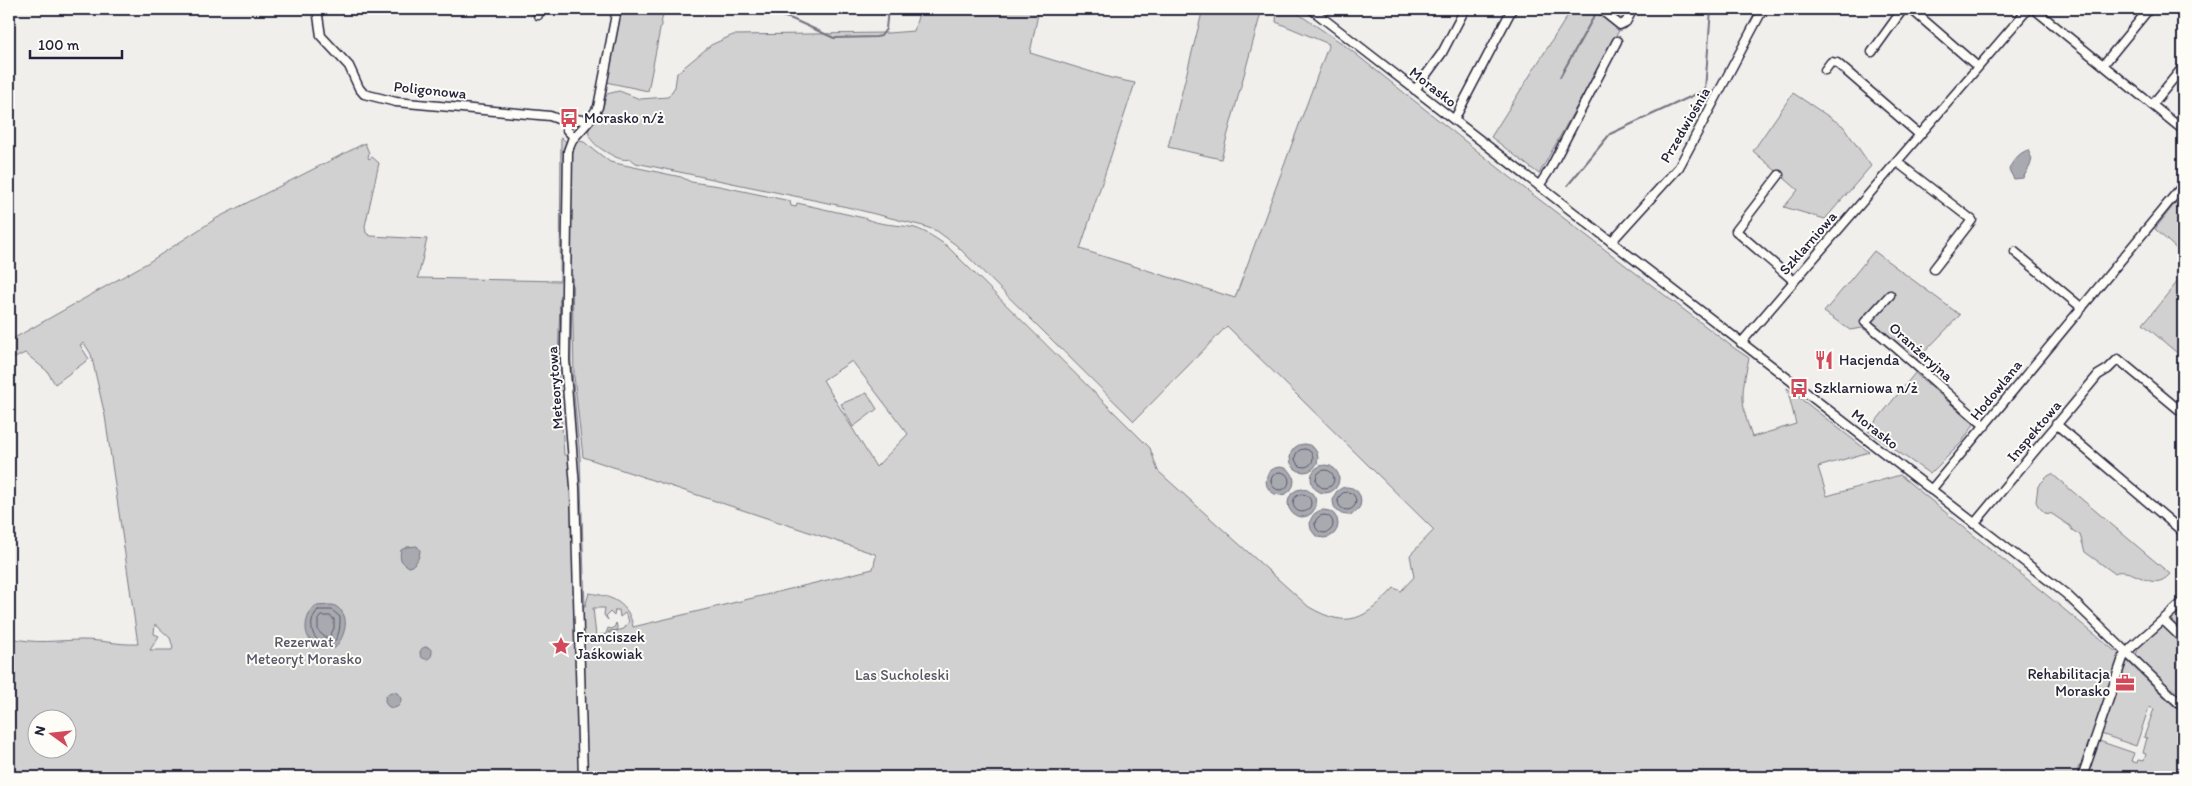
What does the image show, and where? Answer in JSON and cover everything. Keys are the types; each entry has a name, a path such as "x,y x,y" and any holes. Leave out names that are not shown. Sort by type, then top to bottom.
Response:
{"street":[{"name":"Poligonowa","path":"317,9 322,36 349,66 361,92 370,96 396,102 550,116 566,122 569,118 589,121"},
{"name":"Meteorytowa","path":"583,777 575,487 565,346 568,151 569,144 589,121 599,104 617,9"},
{"name":"Morasko","path":"1311,9 2066,594 2183,707"},
{"path":"1415,90 1442,53 1465,9"},
{"path":"1454,120 1512,9"},
{"path":"1600,9 1620,25 1626,22 1633,9"},
{"name":"Przedwiośnia","path":"1611,242 1679,167 1764,9"},
{"path":"1872,52 1903,9"},
{"path":"1911,9 1978,67"},
{"name":"Szklarniowa","path":"1741,343 2028,9"},
{"path":"2034,9 2183,130"},
{"path":"2104,64 2149,9"},
{"path":"1539,186 1550,169 1617,41"},
{"path":"1825,70 1831,62 1837,63 1920,135"},
{"path":"2152,105 2183,67"},
{"path":"566,122 567,130 574,137"},
{"path":"1897,162 1972,220 1934,269"},
{"path":"1779,175 1736,232 1794,281"},
{"name":"Hodowlana","path":"1931,490 2183,185"},
{"path":"2015,252 2082,308"},
{"name":"Oranżeryjna","path":"1890,296 1865,322 1893,343 1916,367 1985,426"},
{"name":"Inspektowa","path":"1974,524 2098,375 2108,369 2118,359 2183,413"},
{"path":"2056,424 2183,532"},
{"path":"2082,777 2127,652 2183,602"},
{"path":"2164,620 2183,639"}],"green space":[{"path":"620,9 664,9 648,91 606,82"},
{"path":"920,9 1039,9 1030,53 1111,78 1135,83 1080,249 1235,298 1329,44 1276,22 1277,9 1291,9 1343,44 1515,181 1749,358 1744,381 1743,398 1745,415 1752,437 1796,424 1787,388 1869,452 1818,467 1827,496 1900,475 2121,656 2084,765 2079,766 2077,771 2081,773 2080,777 9,777 9,637 27,641 83,640 138,644 105,416 91,354 84,343 80,345 89,359 55,384 47,371 25,353 9,361 9,341 149,262 217,218 365,143 369,153 368,158 372,157 379,163 365,226 366,233 371,236 427,239 418,278 560,281 561,137 573,149 578,141 584,142 610,162 681,177 691,182 790,201 791,206 796,207 797,203 877,222 915,228 947,246 1150,448 1158,471 1309,607 1335,618 1356,618 1374,607 1394,588 1401,591 1414,577 1410,555 1434,530 1227,326 1134,421 956,245 937,231 847,207 636,163 631,159 619,158 605,151 594,143 590,136 589,129 600,113 607,94 619,91 640,99 668,97 675,87 677,73 711,45 733,35 914,31","holes":["572,275 574,376 583,457 875,554 873,569 633,627 628,612 623,606 605,596 589,593 585,607 580,456 571,362","560,299 560,360 568,455 564,455 558,366","852,361 908,434 876,467 823,380","593,608 605,608 604,615 608,620 606,616 610,612 614,616 615,610 619,610 620,617 625,613 629,621 624,629 608,633 609,631 618,630 616,623 614,628 608,628 606,634 596,636","155,624 170,638 172,650 150,650 159,636 154,634"]},
{"path":"1203,9 1262,9 1221,159 1168,147"},
{"path":"1572,9 1631,9 1539,174 1491,137"},
{"path":"1793,93 1843,126 1871,166 1825,219 1784,207 1798,190 1753,151"},
{"path":"2183,193 2183,255 2155,229"},
{"path":"1874,251 1960,315 1915,362 1862,328 1850,330 1824,312"},
{"path":"2183,275 2183,358 2143,324"},
{"path":"1915,373 1974,424 1962,442 1930,474 1868,431"},
{"path":"867,393 877,409 853,427 841,404"},
{"path":"2052,474 2170,574 2163,580 2156,582 2129,573 2114,573 2085,552 2080,535 2052,514 2045,513 2036,502 2038,486"},
{"path":"2183,605 2183,632 2173,622 2171,624 2168,618"},
{"path":"2162,623 2169,628 2169,632 2174,633 2180,639 2179,641 2183,645 2183,699 2136,655 2139,646"},
{"path":"2126,660 2183,715 2183,777 2087,777 2099,741 2134,753 2131,761 2137,763 2138,760 2144,761 2146,754 2143,753 2147,738 2144,737 2154,709 2149,707 2136,746 2101,734"}],"water":[{"path":"2028,150 2032,159 2030,166 2023,178 2014,179 2009,170 2010,167 2019,155"},
{"path":"1304,444 1314,448 1318,458 1314,468 1304,472 1294,468 1290,458 1294,448"},
{"path":"1325,465 1335,469 1339,479 1335,489 1325,493 1315,489 1311,479 1315,469"},
{"path":"1280,467 1290,471 1294,481 1290,491 1280,495 1270,491 1266,481 1270,471"},
{"path":"1347,487 1357,491 1361,501 1357,511 1347,515 1337,511 1333,501 1337,491"},
{"path":"1302,489 1312,493 1316,503 1312,513 1302,517 1292,513 1288,503 1292,493"},
{"path":"1324,510 1334,514 1338,524 1334,534 1324,538 1314,534 1310,524 1314,514"},
{"path":"417,546 420,550 418,558 416,563 409,567 401,560 401,550"},
{"path":"333,605 343,613 345,619 344,631 335,648 325,648 312,642 308,636 306,629 307,621 315,606"},
{"path":"426,647 432,653 426,659 420,653"},
{"path":"390,692 396,692 401,697 399,706 390,708 385,703 385,697"}],"waterway":[{"path":"771,13 792,19 834,38 876,37 881,36 886,29 888,9"},
{"path":"1568,185 1610,134 1705,90 1711,9"},
{"path":"1560,77 1597,11"}],"place":[{"name":"Morasko n/ż","path":"569,118"},
{"name":"Hacjenda","path":"1824,360"},
{"name":"Szklarniowa n/ż","path":"1799,388"},
{"name":"Franciszek Jaśkowiak","path":"561,646"},
{"name":"Rehabilitacja Morasko","path":"2125,683"}],"park label":[{"name":"Rezerwat Meteoryt Morasko","path":"304,650"},
{"name":"Las Sucholeski","path":"902,675"}]}
